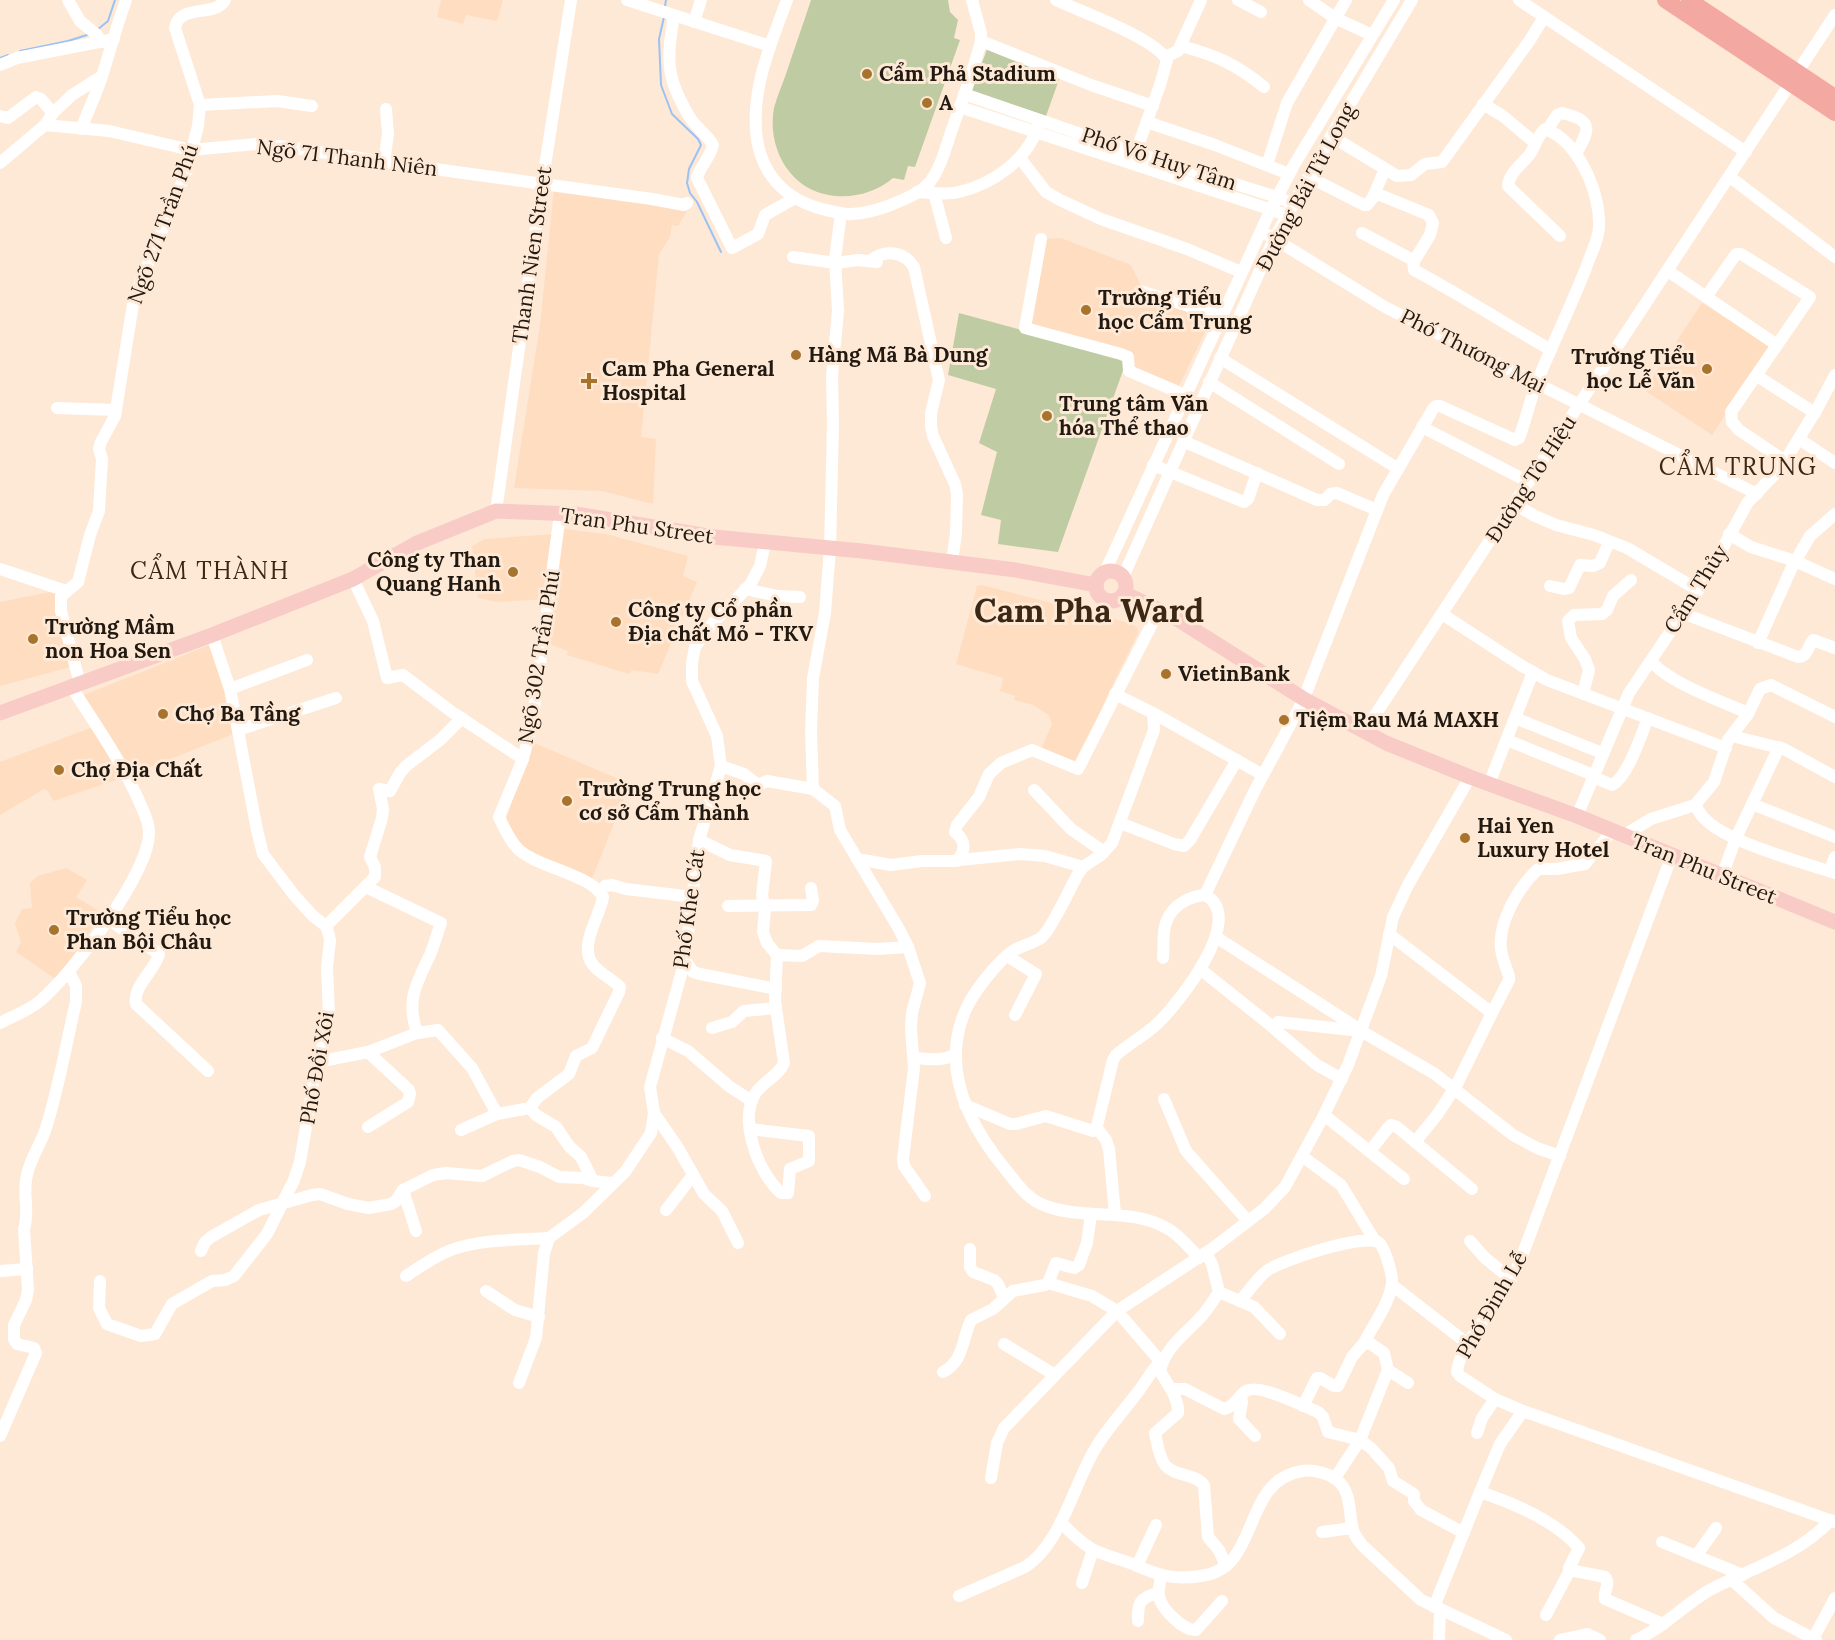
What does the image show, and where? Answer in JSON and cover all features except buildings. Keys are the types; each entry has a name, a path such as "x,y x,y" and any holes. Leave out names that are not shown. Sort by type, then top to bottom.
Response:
{"highway":[{"path":"1665,0 1794,78 1835,97"},
{"path":"1698,3 1794,78 1835,114"}],"main road":[{"name":"Tran Phu Street","path":"0,713 212,635 352,579 417,543 496,511 576,513 714,537 1016,570 1096,585"},
{"path":"1114,571 1123,577 1126,586 1119,598 1109,601 1100,597 1096,585 1097,579 1105,572 1114,571"},
{"name":"Tran Phu Street","path":"1124,593 1177,619 1304,699 1386,743 1577,816 1835,922"}],"street":[{"path":"68,0 80,21 96,35 114,39"},
{"path":"81,129 102,76 126,0"},
{"name":"Ngõ 271 Trần Phú","path":"0,1023 39,1002 69,972 127,892 148,848 147,820 130,782 76,686 60,611 61,596 78,582 90,535 99,511 102,459 99,449 116,410 134,298 191,160 191,150 198,126 200,105 175,28 176,23 178,19 188,14 216,9 225,0"},
{"name":"Thanh Nien Street","path":"496,511 542,185 572,0"},
{"path":"627,0 644,3 694,22 770,46"},
{"path":"694,22 701,0"},
{"path":"787,0 760,75 755,113 757,140 762,161 771,177 783,191 822,209 851,214 884,208 928,185 941,160 981,41 972,0"},
{"path":"1056,0 1148,42 1167,60 1134,159"},
{"path":"1165,57 1175,54 1181,46 1201,0"},
{"path":"1238,0 1261,12"},
{"path":"1308,0 1335,18 1372,35"},
{"path":"1267,165 1287,103 1346,0"},
{"name":"Đường Bái Tử Long","path":"1105,572 1277,197 1394,0"},
{"name":"Đường Bái Tử Long","path":"1123,577 1274,238 1331,136 1412,0"},
{"path":"1519,0 1746,152"},
{"path":"674,15 668,56 669,68 674,86 689,118 713,146 697,178 732,248 758,234 765,214 795,198"},
{"name":"Đường Tô Hiệu","path":"1364,732 1835,15"},
{"path":"1331,136 1384,169 1402,177 1411,175 1425,164 1442,162 1544,17"},
{"path":"0,65 96,35"},
{"path":"981,41 1091,85 1153,106"},
{"path":"1181,46 1224,59 1244,70 1264,87"},
{"path":"0,163 45,125 53,113 72,95 102,76"},
{"name":"Phố Võ Huy Tâm","path":"964,94 1039,127"},
{"path":"0,116 8,118 36,97 41,99 53,113"},
{"path":"200,105 278,101 312,106"},
{"path":"1483,104 1503,116 1535,143"},
{"name":"Phố Võ Huy Tâm","path":"960,107 1039,127 1287,215"},
{"path":"384,162 388,134 386,109"},
{"path":"1560,236 1508,186 1509,180 1530,153 1544,129 1548,129 1559,113 1568,114 1584,122 1587,127 1587,134 1576,154"},
{"path":"1147,122 1289,174"},
{"name":"Ngõ 71 Thanh Niên","path":"45,125 109,131 191,150 256,144 289,147 684,205 687,203"},
{"path":"917,192 957,192 972,188 1020,158 1039,127"},
{"path":"1205,895 1263,775 1304,699 1377,510 1397,468 1433,409 1440,406 1517,440 1537,383 1574,299 1599,228 1595,194 1585,168 1576,154 1548,129"},
{"path":"1020,158 1046,192 1060,200 1101,219 1187,249 1241,272"},
{"name":"Phố Võ Huy Tâm","path":"1134,159 1277,197 1294,204"},
{"path":"1309,177 1364,206 1373,197 1384,169"},
{"path":"1730,177 1835,256"},
{"path":"934,193 946,238"},
{"path":"1373,197 1376,195 1388,197 1432,218 1430,235 1414,261 1414,270 1551,350"},
{"path":"813,789 811,732 813,678 825,613 830,549 833,425 831,376 838,311 836,263 841,213"},
{"name":"Phố Thương Mại","path":"1261,230 1385,307 1757,494"},
{"path":"1362,233 1414,261"},
{"path":"1041,239 1025,328 1121,354 1128,357 1129,371 1185,395"},
{"path":"794,257 836,263 858,260 874,262 882,254 893,253 904,255 914,267 939,380 931,413 931,427 957,494 957,525 952,562"},
{"path":"1706,297 1736,254 1741,254 1810,297 1731,412 1732,422 1739,430 1785,461"},
{"path":"1668,271 1778,345"},
{"path":"1140,291 1221,316"},
{"path":"1210,341 1397,468"},
{"name":"Cẩm Thủy","path":"1577,816 1629,693 1698,590 1748,502 1780,469 1815,413 1831,393 1835,375"},
{"path":"1757,376 1815,413"},
{"path":"1209,382 1339,464"},
{"path":"57,408 116,410"},
{"path":"1422,427 1529,482"},
{"path":"1799,439 1835,463"},
{"path":"1183,441 1317,500 1325,500 1330,494 1337,493 1377,510"},
{"path":"1153,465 1244,502 1248,499 1257,473"},
{"path":"1514,504 1556,525 1627,548 1698,590"},
{"name":"Ngõ 302 Trần Phú","path":"560,514 532,724 523,759 499,817 517,848 527,856 600,891"},
{"path":"1758,643 1795,561 1810,536 1833,517"},
{"path":"1729,534 1751,547 1795,561 1835,579"},
{"path":"1550,586 1569,588 1580,565 1593,566 1600,563 1609,542"},
{"name":"Phố Khe Cát","path":"651,1132 654,1113 650,1087 685,960 699,840 721,766 717,736 692,681 695,647 709,627 750,585 760,566 765,543"},
{"path":"0,568 66,591"},
{"path":"352,579 373,621 387,678 403,675 523,759"},
{"path":"1583,694 1589,670 1585,659 1571,638 1568,621 1574,615 1602,614 1607,610 1613,596 1631,580"},
{"path":"745,589 778,596 800,597"},
{"path":"960,860 965,844 955,832 957,825 978,797 989,774 1001,763 1032,750 1073,768 1078,768 1159,610"},
{"path":"1682,613 1798,657 1806,653 1813,640 1835,648"},
{"path":"1442,614 1533,672 1583,694 1725,748"},
{"path":"212,635 230,689 263,854 294,895 313,916 326,926 375,877 376,871 370,857 382,818 379,789 390,791 406,765 440,740 462,718"},
{"path":"230,689 307,660"},
{"path":"1651,660 1672,677 1706,695 1748,712"},
{"path":"1489,784 1533,672"},
{"path":"1415,1142 1437,1115 1454,1088 1509,980 1501,948 1503,929 1514,898 1525,881 1538,869 1557,869 1585,864 1618,833 1651,819 1695,805 1714,782 1725,748 1760,689 1771,685 1835,717"},
{"path":"1115,694 1263,775"},
{"path":"238,730 336,698"},
{"path":"1153,713 1154,730 1112,843 1104,852 1083,867 1044,935 1007,956 972,998 960,1027 955,1054 965,1105 972,1123 986,1145 1025,1193 1045,1206 1091,1215 1136,1216 1171,1230 1212,1264 1219,1292 1223,1296 1254,1307 1280,1334"},
{"path":"1515,718 1602,753"},
{"path":"1507,740 1612,785 1618,781 1648,718"},
{"path":"1732,736 1779,747 1835,777"},
{"path":"1722,876 1736,838 1779,747"},
{"path":"1120,823 1184,846 1190,840 1237,760"},
{"path":"721,766 744,774 758,785 767,780 813,789 835,806 840,830 908,947 920,983 912,1013 914,1058 903,1159 904,1166 925,1196"},
{"path":"991,1478 997,1443 1004,1428 1117,1311 1202,1256 1275,1200 1289,1181 1342,1079 1361,1031 1381,976 1393,917 1408,885 1470,777"},
{"path":"1034,790 1071,829 1104,852"},
{"path":"1752,804 1835,837"},
{"path":"1695,805 1705,820 1736,838 1832,872 1835,857"},
{"path":"699,840 730,855 766,861 762,895 765,914 763,932 767,943 777,955 776,1008 783,1048 783,1066 756,1091 748,1113 750,1129 764,1172 781,1193 788,1193 790,1168 809,1161 809,1136 750,1129"},
{"path":"857,859 891,866 922,861 953,862 1020,854 1044,856 1083,867"},
{"name":"Phố Đinh Lễ","path":"1672,855 1523,1254 1511,1279 1468,1344 1457,1366 1457,1372 1495,1399 1523,1411 1833,1521"},
{"path":"461,1130 497,1114 530,1108 537,1098 569,1074 576,1056 592,1048 620,987 593,965 588,957 592,929 602,904 603,897 600,891 605,886 612,885 626,889 693,897"},
{"path":"366,887 441,923 430,955 417,981 411,1016 417,1033"},
{"path":"728,906 811,905 813,901 811,888"},
{"path":"1115,1214 1109,1149 1106,1140 1097,1128 1113,1060 1116,1055 1157,1024 1183,995 1200,969 1216,937 1219,912 1216,903 1205,895 1194,896 1184,901 1167,919 1163,958"},
{"path":"108,919 159,954 138,989 136,1004 208,1071"},
{"name":"Phố Đồi Xôi","path":"100,1281 99,1308 107,1324 141,1336 155,1334 172,1304 212,1281 225,1280 234,1276 267,1234 290,1189 300,1162 316,1062 325,1039 329,1015 327,967 330,941 326,926"},
{"path":"1389,934 1491,1012"},
{"path":"1216,937 1361,1031 1436,1074 1513,1136 1560,1156"},
{"path":"777,955 802,956 819,946 877,949 908,947"},
{"path":"1007,956 1036,974 1015,1015"},
{"path":"685,960 693,972 776,989"},
{"path":"1200,969 1317,1065 1342,1079"},
{"path":"0,1436 36,1353 34,1348 17,1344 14,1339 14,1325 26,1300 28,1281 24,1191 27,1173 46,1128 76,1002 76,986 69,972"},
{"path":"712,1028 732,1022 744,1011 776,1008"},
{"path":"1274,1028 1278,1022 1361,1031"},
{"path":"316,1062 368,1052 417,1033 438,1030 472,1068 497,1114"},
{"path":"662,1038 688,1051 730,1087 752,1101"},
{"path":"368,1052 409,1090 410,1094 408,1102 368,1127"},
{"path":"914,1058 949,1058 955,1054"},
{"path":"1164,1100 1186,1151 1248,1221"},
{"path":"965,1105 1010,1124 1046,1116 1093,1131 1097,1128"},
{"path":"530,1108 536,1115 556,1127 569,1146 581,1157 594,1181"},
{"path":"654,1113 668,1131 704,1194 722,1210 738,1243"},
{"path":"1324,1115 1404,1179"},
{"path":"1370,1151 1391,1125 1397,1127 1472,1189"},
{"path":"406,1276 453,1249 501,1241 549,1238 583,1213 634,1161 651,1132 668,1131"},
{"path":"1302,1156 1341,1185 1389,1263 1392,1285 1385,1303 1364,1342 1352,1357 1338,1386 1317,1378 1303,1406"},
{"path":"201,1251 205,1242 211,1238 255,1212 281,1203 320,1194 348,1204 369,1208 391,1204 403,1190 433,1175 446,1173 482,1176 519,1160 559,1177 612,1183"},
{"path":"666,1210 693,1175"},
{"path":"403,1190 416,1231"},
{"path":"1048,1283 1056,1263 1074,1268 1079,1265 1087,1243 1091,1215"},
{"path":"519,1383 536,1338 544,1253 549,1238"},
{"path":"1240,1301 1261,1275 1269,1269 1342,1244 1360,1241 1379,1245"},
{"path":"1470,1241 1489,1262 1511,1279"},
{"path":"970,1249 970,1267 973,1272 994,1280 1004,1298"},
{"path":"0,1271 27,1269"},
{"path":"943,1372 952,1367 971,1320 993,1309 1013,1291 1037,1288 1048,1283 1092,1296 1117,1311 1164,1357"},
{"path":"1392,1285 1468,1344"},
{"path":"486,1291 515,1310 539,1317"},
{"path":"959,1596 1034,1561 1055,1535 1077,1483 1097,1445 1164,1357 1200,1318 1219,1292"},
{"path":"1335,1478 1360,1440 1388,1370 1384,1353 1364,1342"},
{"path":"1004,1344 1055,1375"},
{"path":"1164,1357 1160,1371 1178,1404 1178,1413 1155,1431 1160,1453 1165,1465 1172,1470 1200,1480 1204,1485 1208,1538 1219,1550 1226,1566"},
{"path":"1388,1370 1408,1383"},
{"path":"1171,1389 1185,1389 1224,1409 1232,1407 1240,1396 1255,1389 1318,1412 1323,1417 1328,1432 1360,1440 1371,1448 1389,1468 1393,1481 1414,1494 1416,1504 1421,1510 1464,1533"},
{"path":"1240,1396 1242,1402 1239,1419 1255,1436"},
{"path":"1477,1433 1482,1419 1495,1399"},
{"path":"1440,1640 1437,1608 1464,1533 1500,1444 1523,1411"},
{"path":"1061,1522 1075,1537 1093,1550 1161,1576 1183,1579 1211,1575 1226,1566 1242,1546 1259,1504 1275,1482 1288,1474 1305,1470 1320,1472 1335,1478 1340,1483 1350,1505 1355,1537 1417,1597 1506,1640"},
{"path":"1480,1492 1531,1512 1579,1548 1546,1615"},
{"path":"1636,1640 1649,1634 1698,1598 1806,1543 1833,1521"},
{"path":"1137,1566 1156,1525"},
{"path":"1322,1532 1352,1528"},
{"path":"1696,1556 1716,1528"},
{"path":"1662,1542 1696,1556 1737,1578 1774,1618 1814,1639 1835,1598"},
{"path":"1082,1584 1093,1550"},
{"path":"1570,1570 1605,1576 1607,1584 1605,1599 1663,1624"},
{"path":"1161,1576 1158,1593 1167,1612 1194,1631 1222,1601"},
{"path":"1138,1621 1140,1602 1146,1596 1158,1593"},
{"path":"1560,1640 1587,1634 1600,1640"}],"shaded area":[{"path":"441,0 503,0 497,21 466,15 463,24 437,17"},
{"name":"Cam Pha General Hospital","path":"554,189 687,211 678,226 672,225 670,237 659,254 641,437 656,439 653,504 602,491 514,488 540,325"},
{"name":"Trường Tiểu học Cẩm Trung","path":"1061,238 1131,265 1146,296 1213,315 1177,390 1030,328 1044,239"},
{"name":"Trường Tiểu học Lễ Văn","path":"1702,303 1770,347 1712,435 1644,390"},
{"name":"Công ty Cổ phần Địa chất Mỏ - TKV","path":"564,529 606,534 688,556 683,576 697,582 658,674 632,670 629,674 567,655 568,651 549,644"},
{"name":"Công ty Than Quang Hanh","path":"554,534 547,599 497,602 478,598 472,546 485,539"},
{"path":"982,585 1133,624 1137,628 1138,633 1106,698 1079,766 1041,749 1052,724 1049,715 1033,705 1014,700 1015,696 1000,691 1003,678 956,664 977,586"},
{"name":"Trường Mầm non Hoa Sen","path":"55,591 74,666 0,686 0,602"},
{"name":"Chợ Ba Tầng","path":"212,644 236,733 130,775 84,695"},
{"name":"Chợ Địa Chất","path":"93,727 122,778 53,801 48,791 44,789 0,815 0,762"},
{"name":"Trường Trung học cơ sở Cẩm Thành","path":"532,742 630,784 591,881 529,854 513,838 506,819"},
{"name":"Trường Tiểu học Phan Bội Châu","path":"66,868 87,880 76,897 102,913 57,980 16,952 21,942 15,924 22,909 32,908 30,883 38,876"}],"green space":[{"name":"Cẩm Phả Stadium","path":"811,0 948,0 950,12 958,20 954,38 960,40 915,167 908,166 904,180 893,178 869,192 851,196 833,196 811,189 800,182 783,162 774,136 774,108"},
{"path":"987,49 1061,74 1046,116 972,91"},
{"name":"Trung tâm Văn hóa Thể thao","path":"959,313 1121,357 1125,365 1058,552 998,544 1001,520 981,515 997,452 979,443 996,389 948,375"}],"waterway":[{"path":"97,30 108,21 115,0"},
{"path":"665,6 666,0"},
{"path":"664,17 659,39 661,85 672,114 698,139 701,145 689,169 687,183 721,252"},
{"path":"20,51 90,34"},
{"path":"0,58 8,55"}],"place":[{"name":"Cẩm Phả Stadium","path":"867,74"},
{"name":"A","path":"927,103"},
{"name":"Trường Tiểu học Cẩm Trung","path":"1086,310"},
{"name":"Hàng Mã Bà Dung","path":"796,355"},
{"name":"Trường Tiểu học Lễ Văn","path":"1707,369"},
{"name":"Cam Pha General Hospital","path":"589,381"},
{"name":"Trung tâm Văn hóa Thể thao","path":"1047,416"},
{"name":"Công ty Than Quang Hanh","path":"513,572"},
{"name":"Công ty Cổ phần Địa chất Mỏ - TKV","path":"616,622"},
{"name":"Trường Mầm non Hoa Sen","path":"33,639"},
{"name":"VietinBank","path":"1166,674"},
{"name":"Chợ Ba Tầng","path":"163,714"},
{"name":"Tiệm Rau Má MAXH","path":"1284,720"},
{"name":"Chợ Địa Chất","path":"59,770"},
{"name":"Trường Trung học cơ sở Cẩm Thành","path":"567,801"},
{"name":"Hai Yen Luxury Hotel","path":"1465,838"},
{"name":"Trường Tiểu học Phan Bội Châu","path":"54,930"}],"district":[{"name":"CẨM TRUNG","path":"1738,467"},
{"name":"CẨM THÀNH","path":"210,571"},
{"name":"Cam Pha Ward","path":"1089,610"}]}
